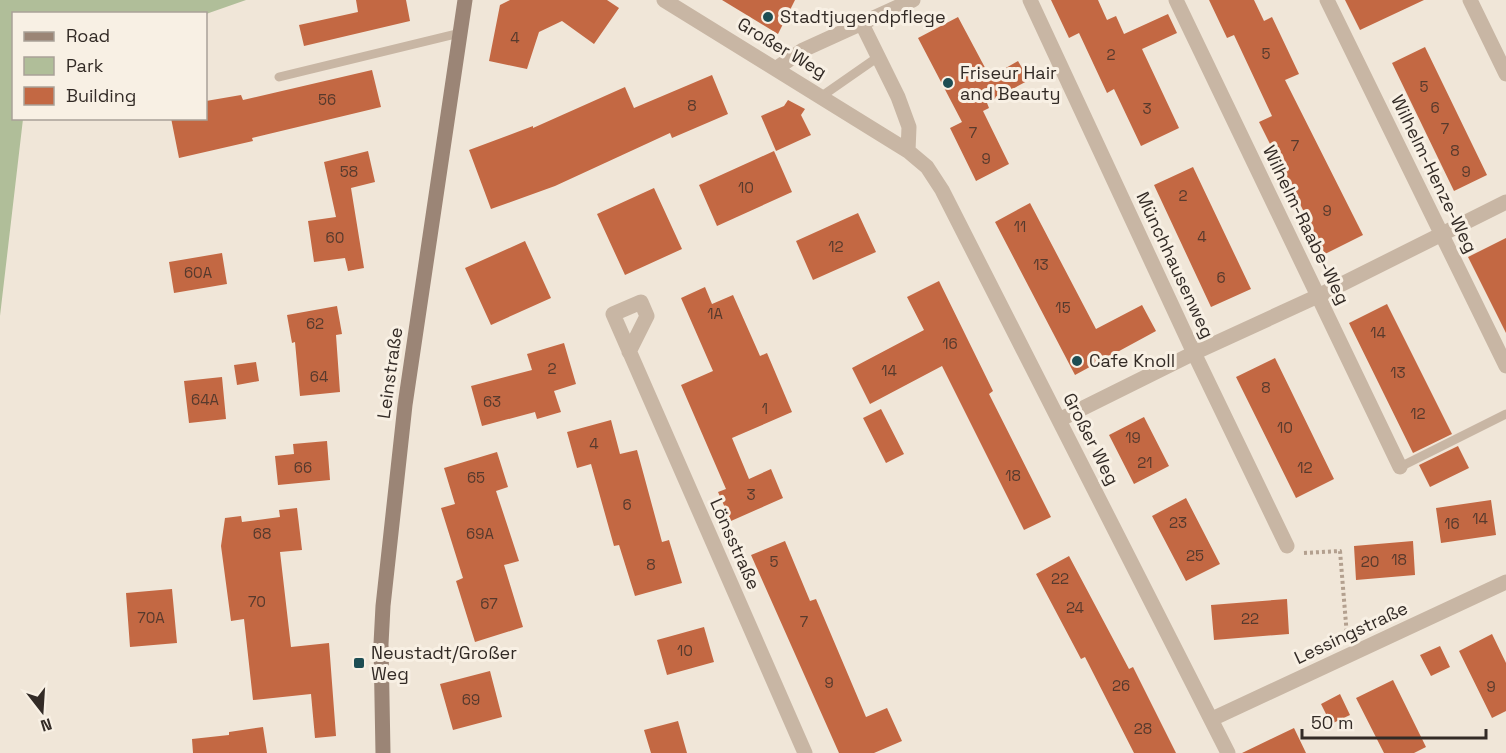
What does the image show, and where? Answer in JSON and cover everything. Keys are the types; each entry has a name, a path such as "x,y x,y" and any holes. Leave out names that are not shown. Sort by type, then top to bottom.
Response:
{"street":[{"name":"Leinstraße","path":"383,753 381,644 384,594 405,405 465,0"},
{"name":"Großer Weg","path":"664,0 822,96 908,151 927,167 942,190 1228,753"},
{"path":"777,68 803,50 913,0"},
{"name":"Münchhausenweg","path":"1030,0 1194,353 1287,546"},
{"name":"Wilhelm-Raabe-Weg","path":"1176,0 1400,467"},
{"name":"Wilhelm-Henze-Weg","path":"1327,0 1506,366"},
{"path":"1470,0 1506,74"},
{"path":"862,24 898,97 909,127 908,151"},
{"path":"1059,420 1194,353 1318,296 1506,202"},
{"name":"Lönsstraße","path":"629,352 805,753"},
{"name":"Lessingstraße","path":"1212,718 1506,582"}],"lane":[{"path":"279,77 460,33"},
{"path":"822,96 878,57"},
{"path":"1400,467 1506,414"}],"path":[{"path":"1287,546 1291,553 1340,551 1349,655"}],"green space":[{"path":"0,0 246,0 207,14 12,12 12,120 23,120 0,316"}],"building":[{"path":"356,0 406,0 410,21 304,46 299,25 358,12"},
{"path":"510,0 607,0 619,8 594,44 562,21 539,32 527,69 489,61 500,5"},
{"name":"Stadtjugendpflege","path":"722,0 795,0 778,34"},
{"path":"1051,0 1098,0 1107,20 1116,16 1124,34 1168,14 1177,33 1142,49 1179,128 1141,146 1114,89 1107,93 1079,33 1069,38"},
{"path":"1209,0 1254,0 1264,21 1272,17 1299,74 1285,80 1363,235 1325,254 1259,122 1272,116 1234,35 1227,38"},
{"path":"1345,0 1424,0 1360,30"},
{"path":"958,17 990,77 1018,61 1029,80 987,103 989,108 983,111 1009,164 976,181 950,128 962,122 918,38"},
{"path":"1425,47 1487,175 1454,191 1392,63"},
{"path":"372,70 381,107 179,158 171,120 207,120 207,101 241,95 243,100"},
{"path":"712,75 728,114 672,138 670,133 555,186 491,209 469,150 533,126 533,128 625,87 634,108"},
{"path":"788,100 805,109 801,115 811,135 776,151 761,116 784,106"},
{"path":"368,151 375,182 351,188 364,268 348,271 345,258 314,262 308,221 336,217 324,162"},
{"path":"774,151 792,192 717,226 699,185"},
{"path":"1193,167 1251,289 1211,307 1154,185"},
{"path":"654,188 682,249 625,275 597,214"},
{"path":"1030,203 1096,329 1142,305 1156,331 1075,375 995,222"},
{"path":"858,213 876,252 813,280 796,241"},
{"path":"1506,238 1506,333 1468,257"},
{"path":"525,241 551,298 491,325 465,268"},
{"path":"222,253 227,284 174,293 169,262"},
{"path":"939,281 993,391 989,394 1051,517 1024,530 942,366 870,404 852,368 924,330 907,297"},
{"path":"705,287 712,304 733,295 760,356 767,353 792,412 732,438 749,479 771,469 783,498 731,521 718,492 726,489 681,385 713,371 681,298"},
{"path":"1387,304 1452,434 1413,453 1349,323"},
{"path":"337,306 342,334 336,335 340,392 300,396 295,342 292,343 287,315"},
{"path":"564,343 576,384 554,391 561,412 537,419 535,412 482,426 471,386 532,370 527,354"},
{"path":"1275,358 1334,479 1296,498 1236,377"},
{"path":"256,362 259,381 237,385 234,365"},
{"path":"222,377 226,419 189,423 184,381"},
{"path":"881,409 904,454 886,463 863,418"},
{"path":"1144,417 1169,466 1134,484 1109,435"},
{"path":"611,420 620,454 637,450 662,542 669,540 682,583 635,596 619,545 614,546 591,464 577,468 567,432"},
{"path":"327,441 330,480 278,485 275,456 294,454 293,444"},
{"path":"1458,446 1469,468 1430,487 1419,465"},
{"path":"497,452 508,487 496,491 519,561 504,565 523,627 475,642 456,581 463,578 441,508 455,504 444,468"},
{"path":"1186,498 1220,564 1186,581 1152,516"},
{"path":"1491,500 1496,535 1441,543 1436,508"},
{"path":"297,508 302,550 280,552 291,647 329,643 336,736 315,738 311,694 253,700 244,619 231,621 221,546 225,518 241,516 242,522 280,517 279,510"},
{"path":"785,541 810,601 816,599 866,717 887,708 902,741 874,753 839,753 751,555"},
{"path":"1413,541 1415,575 1356,580 1354,546"},
{"path":"1069,556 1129,669 1133,667 1176,753 1134,753 1085,657 1081,659 1036,574"},
{"path":"172,589 177,643 130,647 126,593"},
{"path":"1287,599 1289,634 1214,640 1211,605"},
{"path":"704,627 714,662 667,675 657,640"},
{"path":"1492,634 1506,663 1506,711 1492,718 1459,651"},
{"path":"1440,646 1450,667 1431,676 1420,655"},
{"path":"490,671 502,717 453,730 440,684"},
{"path":"1393,680 1426,747 1414,753 1384,753 1356,698"},
{"path":"1340,694 1350,715 1331,724 1321,704"},
{"path":"678,721 687,753 651,753 644,730"},
{"path":"263,727 267,753 193,753 192,739 229,735 229,732"},
{"path":"1294,728 1306,753 1242,753"}],"place":[{"name":"Stadtjugendpflege","path":"768,17"},
{"name":"Friseur Hair and Beauty","path":"948,83"},
{"name":"Cafe Knoll","path":"1077,361"},
{"name":"Neustadt/Großer Weg","path":"359,663"}]}
